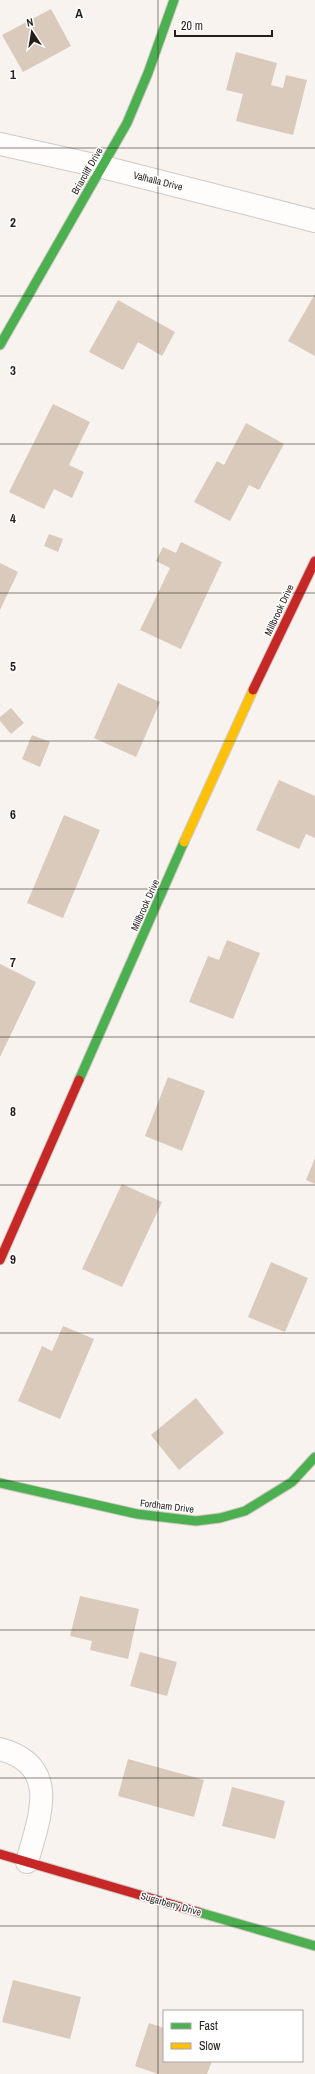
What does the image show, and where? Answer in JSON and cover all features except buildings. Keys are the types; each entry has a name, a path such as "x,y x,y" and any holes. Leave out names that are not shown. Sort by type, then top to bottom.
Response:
{"street":[{"name":"Briarcliff Drive","path":"0,345 127,123 148,72 174,0"},
{"name":"Valhalla Drive","path":"0,144 103,167 315,221"},
{"name":"Millbrook Drive","path":"0,1260 220,761 299,591 315,561"},
{"name":"Fordham Drive","path":"0,1483 137,1514 196,1521 220,1518 244,1511 265,1500 292,1482 315,1457"},
{"path":"0,1749 19,1756 36,1774 40,1785 42,1797 41,1809 27,1862"},
{"name":"Sugarberry Drive","path":"0,1854 315,1946"}],"traffic: fast":[{"path":"0,345 127,123 148,73 174,0"},
{"path":"79,1080 184,842"},
{"path":"0,1483 137,1514 196,1521 220,1518 245,1511 292,1482 315,1457"},
{"path":"198,1912 315,1946"}],"traffic: slow":[{"path":"184,842 253,690"}],"traffic: jam":[{"path":"253,690 315,561"},
{"path":"0,1260 79,1080"},
{"path":"0,1854 198,1912"}]}
